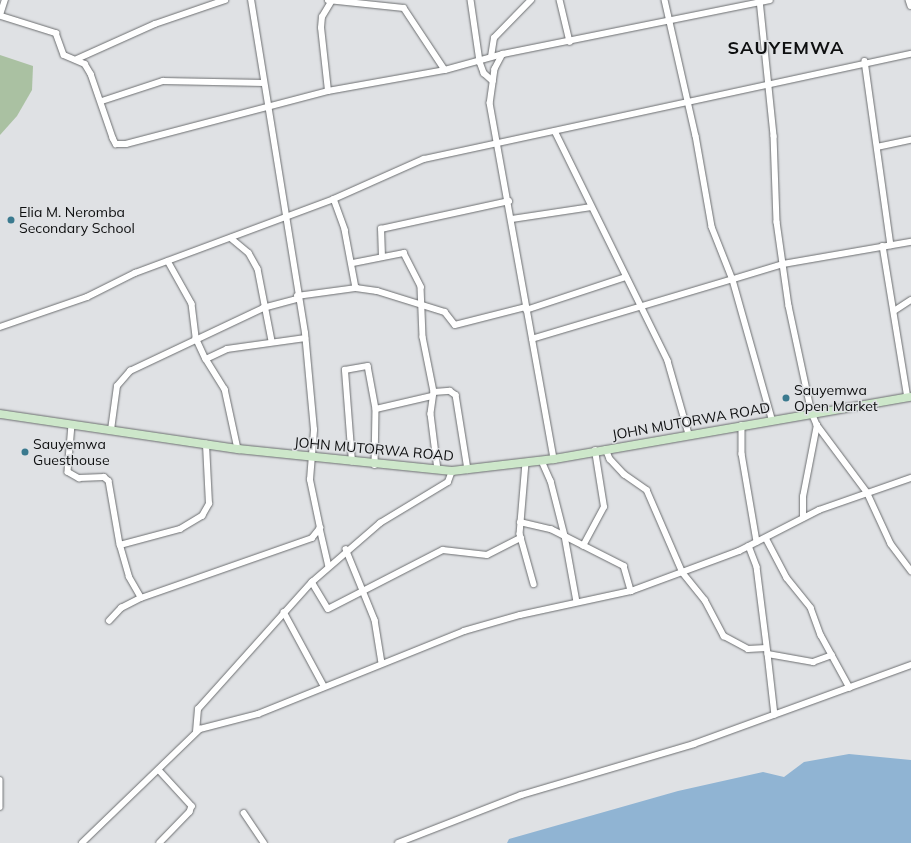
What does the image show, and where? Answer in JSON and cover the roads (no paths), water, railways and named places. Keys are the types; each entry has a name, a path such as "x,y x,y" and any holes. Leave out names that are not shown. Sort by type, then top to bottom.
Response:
{"street":[{"path":"6,0 0,15 56,33 64,55 77,59 91,74 102,101 116,144 268,109 328,91 445,70 480,62 503,54 570,42 770,0"},
{"path":"77,59 155,24 225,0"},
{"path":"251,0 313,396 310,480 329,566"},
{"path":"471,0 480,62 484,74 493,81"},
{"path":"491,57 494,38 531,0"},
{"path":"560,0 570,42"},
{"path":"665,0 688,101 712,227 733,280 772,419"},
{"path":"909,0 911,6"},
{"path":"328,91 321,28 322,17 329,1 404,8 445,70"},
{"path":"760,1 783,264 812,413 817,425 867,492 891,544 911,571"},
{"path":"503,54 493,81 490,103 509,201 526,309 554,459"},
{"path":"0,327 87,297 168,261 334,199 413,163 498,142 555,131 768,84 865,61 911,54"},
{"path":"865,61 891,244"},
{"path":"102,101 163,81 264,83"},
{"path":"555,131 641,309 668,361 689,434"},
{"path":"877,147 911,140"},
{"path":"334,199 353,263 356,288"},
{"path":"382,257 381,229 509,201"},
{"path":"512,219 591,207"},
{"path":"231,238 255,260 263,308 272,341"},
{"path":"532,339 641,309 783,264 891,244 911,242"},
{"path":"883,246 910,397"},
{"path":"353,263 382,257 406,255 421,287 423,337 433,394 438,470"},
{"path":"168,261 192,304 196,338 206,359 225,389 238,449"},
{"path":"111,430 115,392 124,376 196,338 226,328 263,308 297,297 356,288 445,312 455,325 526,309 626,277"},
{"path":"894,311 911,300"},
{"path":"206,359 227,349 272,341 305,338"},
{"path":"352,462 345,370 370,367 376,409 375,465"},
{"path":"376,409 450,391 456,396 468,470"},
{"name":"JOHN MUTORWA ROAD","path":"0,414 238,449 375,465 452,471 542,461 772,419 910,397"},
{"path":"72,425 68,472 79,478 104,477 109,481 120,545 128,577 141,598"},
{"path":"742,425 742,454 757,542"},
{"path":"803,518 803,497 817,425"},
{"path":"120,545 180,529 202,516 208,504 206,444"},
{"path":"606,449 610,459 624,474 647,490 682,573 705,600 726,638 748,649 767,651 813,662 832,655"},
{"path":"583,546 604,507 595,451"},
{"path":"542,461 551,481 565,536 577,602"},
{"path":"526,463 520,522 520,538 534,584"},
{"path":"196,732 198,709 312,582 346,549 389,517 443,486 451,479 452,471"},
{"path":"82,843 159,770 196,732 258,714 324,686 464,631 577,602 631,592 749,546 803,518 867,492 911,478"},
{"path":"520,522 541,525 624,566 631,592"},
{"path":"109,621 121,608 141,598 312,538 320,528"},
{"path":"312,582 328,609 443,550 489,554 520,538"},
{"path":"766,538 787,578 811,608 832,655 850,688"},
{"path":"749,546 757,567 775,715"},
{"path":"346,549 358,570 361,593 375,620 382,663"},
{"path":"284,612 308,649 324,686"},
{"path":"398,843 545,787 694,744 911,666"},
{"path":"159,770 192,806 190,812 160,843"},
{"path":"0,780 0,807"},
{"path":"244,814 264,843"}],"water":[{"path":"849,754 911,760 911,843 507,843 509,839 678,791 763,772 784,777 804,762"}],"place":[{"name":"Elia M. Neromba Secondary School","path":"11,220"},
{"name":"Sauyemwa Open Market","path":"786,398"},
{"name":"Sauyemwa Guesthouse","path":"25,452"}],"district":[{"name":"SAUYEMWA","path":"786,48"}]}
